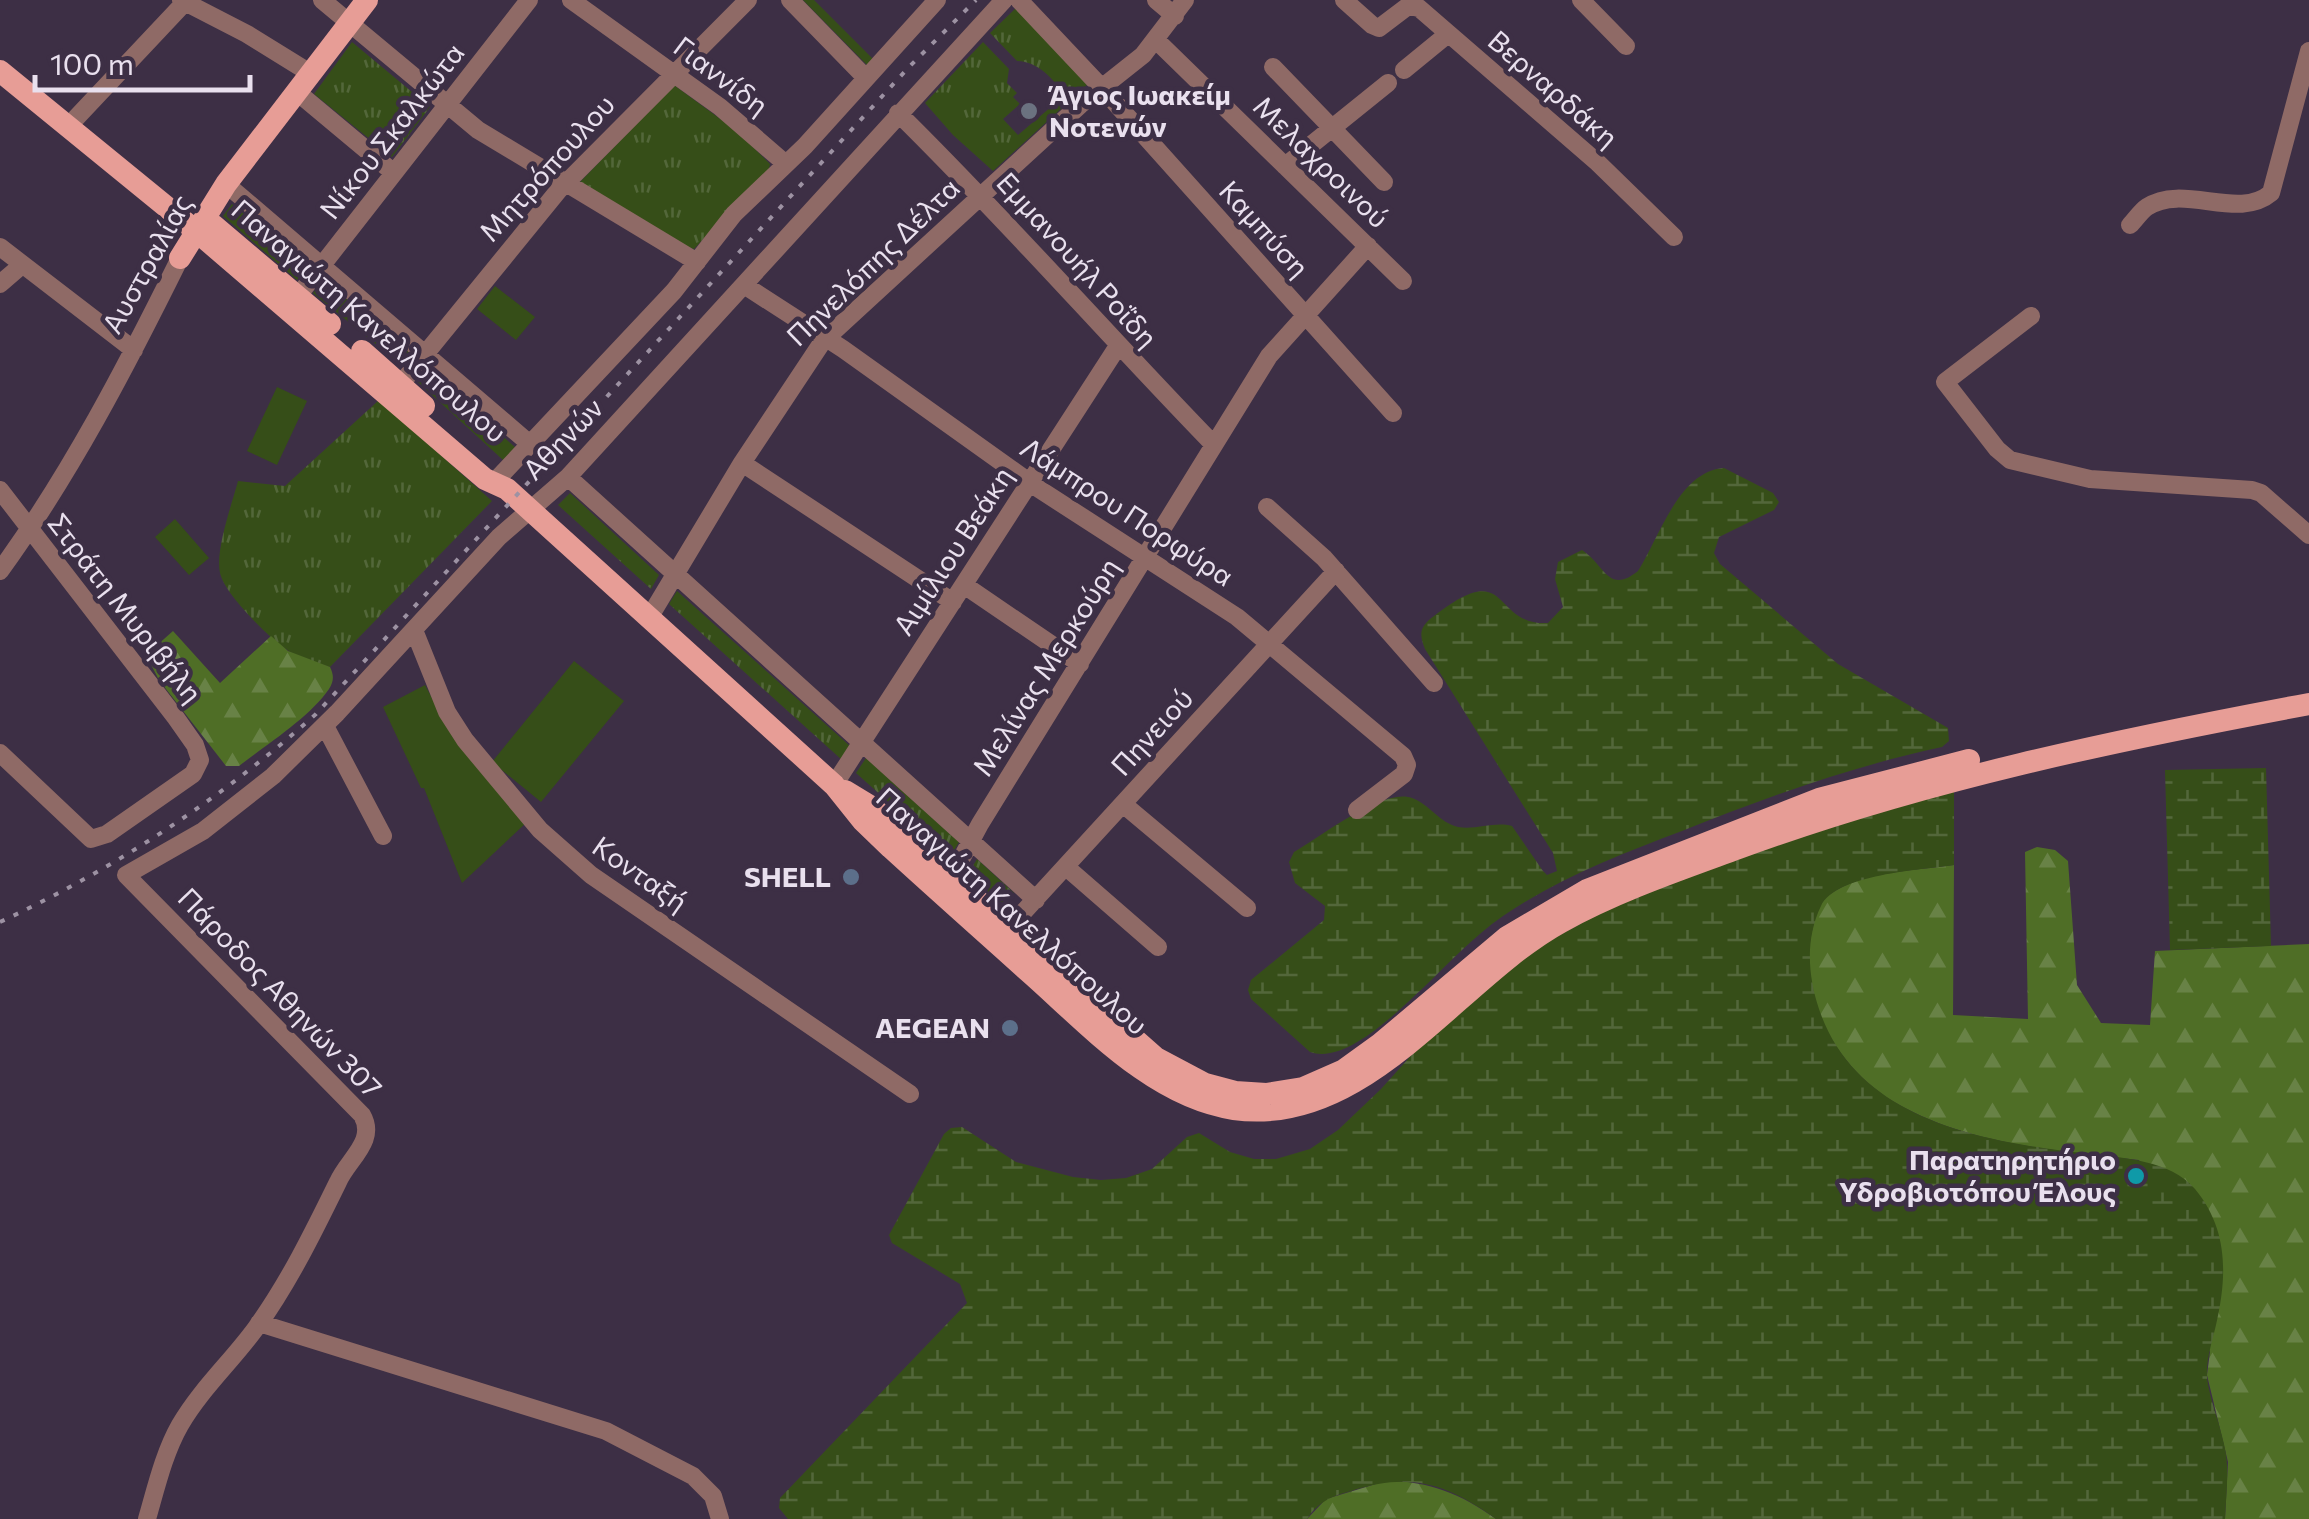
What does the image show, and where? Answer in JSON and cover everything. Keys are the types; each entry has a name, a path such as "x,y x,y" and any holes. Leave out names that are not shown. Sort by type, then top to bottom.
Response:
{"main road":[{"name":"Αυστραλίας","path":"180,258 226,184 366,0"},
{"name":"Παναγιώτη Κανελλόπουλου","path":"0,52 200,224 485,479 504,482"},
{"name":"Παναγιώτη Κανελλόπουλου","path":"0,71 298,296 504,482"},
{"path":"504,482 529,510 834,785"},
{"name":"Παναγιώτη Κανελλόπουλου","path":"834,785 891,848 1141,1066 1172,1087 1206,1102 1259,1110 1306,1103 1352,1084 1534,938 1628,890 1880,800 2170,730 2309,704"},
{"name":"Παναγιώτη Κανελλόπουλου","path":"834,785 869,804 1106,1017 1174,1070 1225,1090 1257,1094 1290,1091 1324,1080 1360,1060 1529,922 1631,871 1798,807 1887,779 2030,747 2170,730"}],"street":[{"path":"322,0 446,106 565,184 697,262"},
{"name":"Νίκου Σκαλκώτα","path":"298,296 529,0"},
{"name":"Γιαννίδη","path":"570,0 734,118 786,164"},
{"path":"790,0 866,78"},
{"path":"504,482 530,444 697,262 734,214 786,164 937,0"},
{"name":"Αθηνών","path":"126,875 188,841 231,811 324,726 498,537 568,477 1004,0"},
{"name":"Καμπύση","path":"1018,0 1102,88 1393,413"},
{"path":"1156,0 1180,8"},
{"name":"Βερναρδάκη","path":"1344,0 1379,28 1408,6 1416,6 1608,171 1674,237"},
{"path":"1581,0 1626,46"},
{"path":"76,118 184,1 247,34 304,82 394,173"},
{"name":"Μητρόπουλου","path":"400,385 565,184 737,4"},
{"name":"Πηνελόπης Δέλτα","path":"649,618 742,462 802,368 826,338 886,286 928,242 1157,40 1180,8"},
{"path":"1404,70 1448,34"},
{"name":"Μελαχροινού","path":"1157,40 1404,281"},
{"path":"2130,225 2147,207 2166,202 2185,199 2253,204 2271,193 2309,51"},
{"path":"1273,67 1384,182"},
{"path":"1286,166 1388,83"},
{"name":"Εμμανουήλ Ροΐδη","path":"898,113 982,195 1118,346 1214,445"},
{"path":"226,184 530,444"},
{"name":"Μελίνας Μερκούρη","path":"951,878 970,840 1274,349 1368,246"},
{"path":"0,247 134,350"},
{"name":"Αυστραλίας","path":"0,571 84,443 180,258"},
{"path":"0,284 22,265"},
{"name":"Λάμπρου Πορφύρα","path":"744,285 1030,482 1217,603 1270,643 1406,761 1404,774 1356,810"},
{"path":"2031,316 1945,382 2004,456 2090,480 2252,490 2309,535"},
{"name":"Αιμίλιου Βεάκη","path":"834,785 1118,346"},
{"path":"742,462 953,602"},
{"path":"568,477 1036,900"},
{"name":"Στράτη Μυριβήλη","path":"0,490 176,718 195,745 200,762 190,776 94,839 72,823 0,752"},
{"path":"1268,507 1336,571 1434,683"},
{"name":"Πηνειού","path":"1008,930 1336,571"},
{"path":"964,585 1080,664"},
{"name":"Κονταξή","path":"414,630 439,694 458,729 532,822 559,849 910,1094"},
{"path":"324,726 383,836"},
{"path":"1123,804 1247,908"},
{"path":"1066,866 1158,947"},
{"name":"Πάροδος Αθηνών 307","path":"126,875 219,966 366,1122 366,1138 338,1181 309,1244 259,1323 200,1395 178,1429 148,1519"},
{"path":"259,1323 606,1430 693,1476 713,1496 720,1519"}],"green space":[{"path":"803,0 814,0 874,60 868,66"},
{"path":"1016,8 1089,83 993,171 925,103 983,42 1009,69 1007,83 1017,93 1013,97 1020,104 1003,119 1018,135 1065,95 1044,72 1017,61 990,33"},
{"path":"352,42 430,107 392,157 314,94"},
{"path":"674,85 738,132 770,164 694,249 679,244 580,182"},
{"path":"232,204 308,267 297,280 223,216"},
{"path":"324,279 413,355 404,367 313,293"},
{"path":"495,286 535,317 516,340 477,309"},
{"path":"428,370 516,448 503,460 418,382"},
{"path":"277,387 307,401 277,465 247,451"},
{"path":"379,400 492,501 330,667 286,649 238,603 220,573 222,540 238,481 285,486"},
{"path":"1724,468 1773,493 1779,502 1774,510 1719,537 1714,553 1720,564 1838,664 1948,728 1949,741 1942,747 1778,794 1567,879 1492,924 1371,1033 1339,1051 1310,1052 1251,999 1248,990 1251,980 1324,920 1325,906 1295,883 1289,862 1294,852 1369,806 1400,797 1418,801 1458,827 1512,826 1547,875 1557,871 1553,853 1425,649 1421,634 1424,626 1459,599 1477,592 1489,592 1530,621 1548,623 1563,607 1555,579 1558,562 1582,550 1613,579 1628,578 1638,571 1683,493 1708,472"},
{"path":"570,493 659,575 651,589 558,505"},
{"path":"175,519 209,558 189,575 155,537"},
{"path":"677,591 851,747 842,760 669,604"},
{"path":"173,631 220,683 271,636 288,651 330,667 332,683 311,710 287,730 239,766 226,766 159,680 146,655"},
{"path":"574,661 624,701 541,802 492,762"},
{"path":"425,685 454,739 527,822 462,883 424,788 383,707"},
{"path":"866,758 959,842 950,857 856,773"},
{"path":"2266,768 2271,946 2170,950 2165,770"},
{"path":"1954,785 1954,865 1861,880 1830,895 1821,906 1812,931 1810,958 1819,1009 1837,1047 1863,1078 1894,1101 1930,1119 2009,1142 2146,1162 2173,1172 2195,1189 2214,1221 2222,1254 2220,1307 2207,1378 2226,1453 2225,1519 1496,1519 1444,1489 1410,1482 1372,1485 1338,1495 1321,1504 1307,1519 788,1519 779,1508 780,1498 967,1303 960,1284 892,1243 889,1235 944,1134 951,1128 962,1127 1016,1162 1101,1180 1126,1178 1152,1169 1187,1137 1199,1133 1230,1152 1254,1159 1276,1159 1310,1149 1338,1130 1417,1049 1534,949 1602,912 1728,860"},
{"path":"2037,847 2055,850 2068,861 2077,985 2101,1023 2150,1025 2155,951 2309,944 2309,1519 2225,1519 2228,1462 2207,1375 2210,1352 2139,1160 2014,1144 1924,1117 1875,1089 1857,1072 1828,1032 1818,1009 1809,961 1815,920 1825,899 1857,881 1954,865 1953,1015 2028,1019 2025,852"},
{"path":"977,859 1014,893 1003,905 968,874"},
{"path":"1386,1481 1417,1483 1444,1491 1496,1519 1307,1519 1326,1499"}],"railway":[{"path":"0,922 85,879 166,830 243,775 316,714 909,67 976,0"}],"place":[{"name":"Άγιος Ιωακείμ Νοτενών","path":"1029,111"},
{"name":"SHELL","path":"851,877"},
{"name":"AEGEAN","path":"1010,1028"},
{"name":"Παρατηρητήριο Υδροβιοτόπου Έλους","path":"2136,1176"}]}
